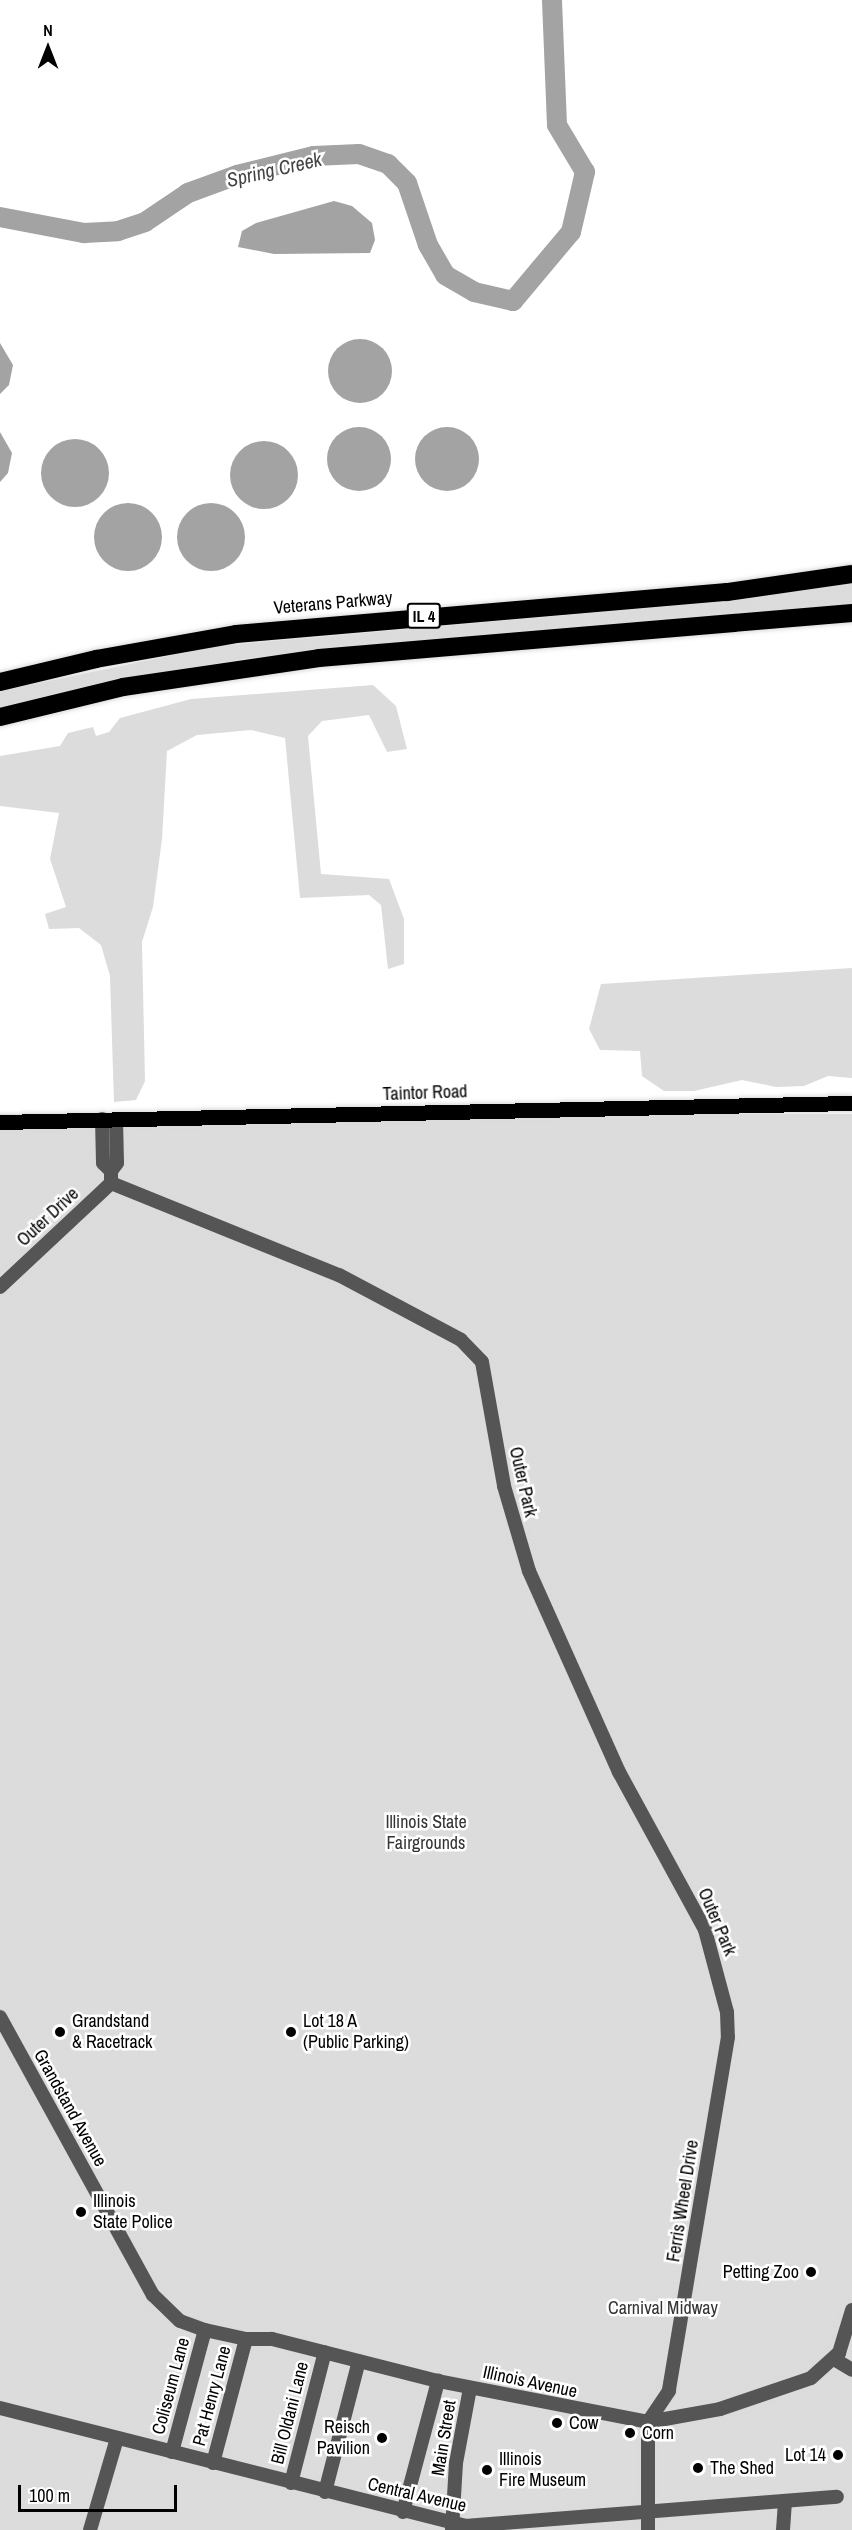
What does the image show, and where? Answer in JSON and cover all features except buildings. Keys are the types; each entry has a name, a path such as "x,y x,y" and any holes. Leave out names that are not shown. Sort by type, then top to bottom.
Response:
{"highway":[{"name":"Veterans Parkway","path":"0,682 96,659 236,634 727,592 852,574"},
{"name":"IL 4","path":"0,717 123,687 319,658 852,614"}],"main road":[{"name":"Taintor Road","path":"0,1122 852,1103"}],"street":[{"path":"109,1119 103,1163 111,1177"},
{"name":"Outer Drive","path":"0,1287 111,1177"},
{"name":"Outer Park","path":"111,1177 339,1275 461,1340 482,1362 504,1486 540,1599 618,1772 705,1930 719,1980"},
{"name":"Ferris Wheel Drive","path":"648,2422 669,2391 720,2087 728,2037 727,2012 719,1980"},
{"name":"Grandstand Avenue","path":"0,2017 143,2279 165,2309"},
{"name":"Illinois Avenue","path":"165,2309 180,2321 205,2330 246,2339 272,2339 438,2381 648,2422 756,2399 811,2378 834,2359"},
{"path":"852,2310 834,2359 852,2370"},
{"name":"Coliseum Lane","path":"172,2452 205,2330"},
{"name":"Pat Henry Lane","path":"213,2463 246,2339"},
{"name":"Bill Oldani Lane","path":"291,2483 325,2352"},
{"path":"325,2492 359,2361"},
{"path":"403,2512 438,2381"},
{"name":"Main Street","path":"452,2527 456,2463 470,2388"},
{"name":"Central Avenue","path":"0,2408 403,2512 452,2527 837,2497"},
{"path":"648,2422 648,2530"},
{"path":"90,2530 117,2438"},
{"path":"783,2530 785,2502"}],"green space":[{"path":"852,583 852,605 251,658 122,679 0,708 0,691 217,646 715,602"},
{"path":"373,685 396,706 407,749 387,752 369,715 322,721 308,736 321,874 389,879 404,919 404,964 388,969 381,905 369,895 300,898 285,738 251,730 197,735 167,751 162,839 153,907 142,942 145,1081 136,1100 114,1102 110,976 101,945 79,928 49,929 45,914 66,907 50,859 59,813 0,806 0,756 60,746 68,733 93,727 96,736 109,732 120,718 191,699"},
{"path":"852,968 852,1078 828,1076 804,1086 776,1087 742,1080 694,1091 664,1091 642,1076 640,1051 600,1050 589,1029 601,984"},
{"name":"Illinois State Fairgrounds","path":"0,1114 852,1114 852,2530 0,2530"}],"shaded area":[{"path":"334,201 352,206 372,223 375,240 370,253 274,254 238,247 242,231 256,223"},
{"path":"360,339 378,344 383,348 387,353 392,371 387,389 383,394 378,398 360,403 342,398 337,394 333,389 328,371 333,353 337,348 342,344"},
{"path":"0,343 13,365 9,385 0,394"},
{"path":"359,427 377,432 382,436 386,441 391,459 386,477 382,482 377,486 359,491 341,486 336,482 332,477 327,459 332,441 336,436 341,432"},
{"path":"447,427 465,432 470,436 474,441 479,459 474,477 470,482 465,486 447,491 429,486 424,482 420,477 415,459 420,441 424,436 429,432"},
{"path":"0,432 12,453 8,473 0,482"},
{"path":"75,439 88,442 99,449 106,460 109,473 106,486 99,497 88,504 75,507 62,504 51,497 44,486 41,473 44,460 51,449 62,442"},
{"path":"264,441 277,444 288,451 295,462 298,475 295,488 288,499 277,506 264,509 251,506 240,499 233,488 230,475 233,462 240,451 251,444"},
{"path":"128,503 141,506 152,513 159,524 162,537 159,550 152,561 141,568 128,571 115,568 104,561 97,550 94,537 97,524 104,513 115,506"},
{"path":"211,503 224,506 235,513 242,524 245,537 242,550 235,561 224,568 211,571 198,568 187,561 180,550 177,537 180,524 187,513 198,506"}],"waterway":[{"name":"Spring Creek","path":"0,217 84,233 118,231 145,222 188,193 237,175 314,156 359,154 388,164 407,183 428,245 445,275 474,292 513,301 571,232 585,172 557,125 552,0"}],"place":[{"name":"Grandstand & Racetrack","path":"60,2032"},
{"name":"Lot 18 A (Public Parking)","path":"291,2032"},
{"name":"Illinois State Police","path":"81,2212"},
{"name":"Petting Zoo","path":"811,2272"},
{"name":"Cow","path":"557,2423"},
{"name":"Corn","path":"630,2433"},
{"name":"Reisch Pavilion","path":"382,2438"},
{"name":"Lot 14","path":"838,2455"},
{"name":"The Shed","path":"698,2468"},
{"name":"Illinois Fire Museum","path":"487,2470"}],"park label":[{"name":"Carnival Midway","path":"663,2308"}]}
